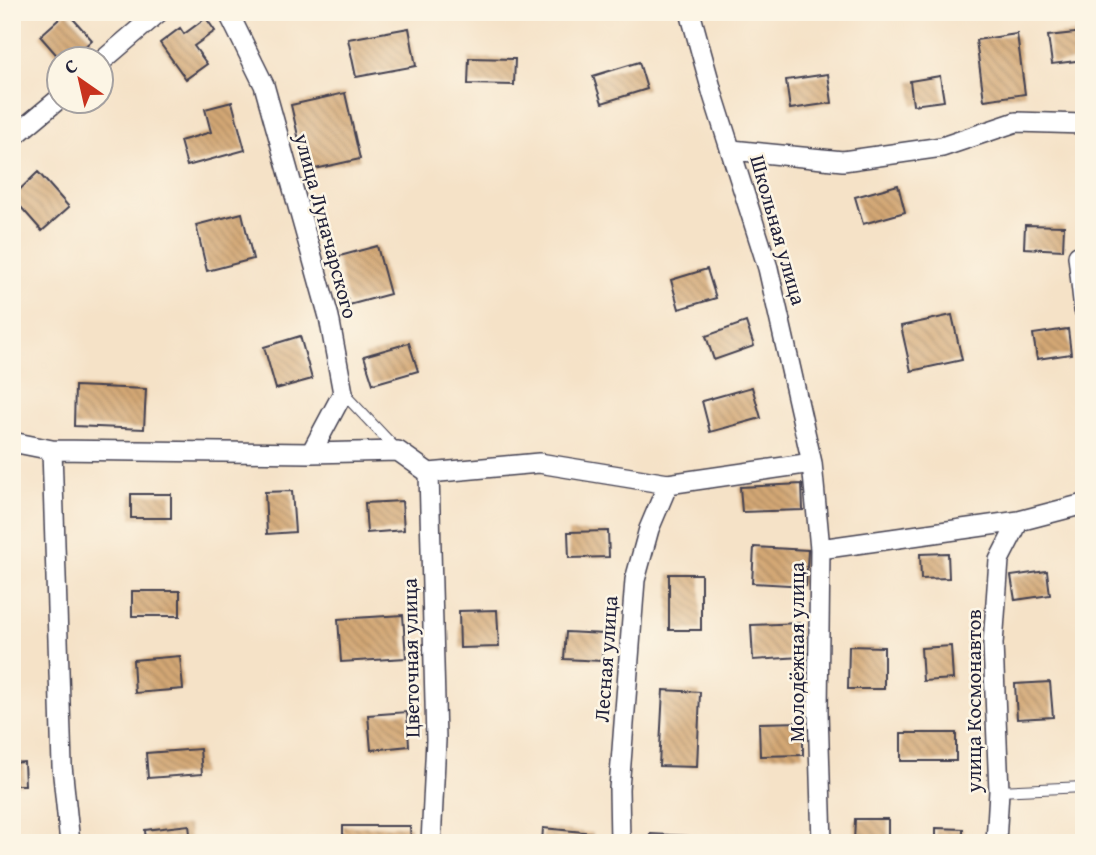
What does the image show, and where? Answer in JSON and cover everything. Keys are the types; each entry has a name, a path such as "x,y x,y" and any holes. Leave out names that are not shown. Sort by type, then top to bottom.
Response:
{"street":[{"path":"116,49 159,12"},
{"name":"улица Луначарского","path":"228,12 264,85 329,317 343,393"},
{"name":"Школьная улица","path":"690,12 713,95 768,268 812,463"},
{"path":"12,138 46,109"},
{"path":"732,150 844,161 942,147 1016,122 1084,124"},
{"path":"1078,256 1084,310"},
{"path":"311,453 343,393"},
{"path":"12,442 52,450 311,453 398,451 429,473 539,463 668,484 812,463"},
{"path":"52,450 62,766 70,843"},
{"name":"Молодёжная улица","path":"812,463 820,549 818,711 822,843"},
{"name":"Цветочная улица","path":"429,473 436,740 431,843"},
{"name":"Лесная улица","path":"620,843 619,789 635,580 649,529 668,484"},
{"path":"820,549 1019,521 1084,504"},
{"name":"улица Космонавтов","path":"996,843 999,791 993,644 999,560 1019,521"}],"lane":[{"path":"343,393 398,451"},
{"path":"999,791 1084,787"}],"building":[{"path":"67,12 92,40 85,46 49,46 40,36"},
{"path":"206,18 215,31 194,46 207,64 186,79 160,43 180,28 184,34"},
{"path":"409,28 416,66 356,77 348,39"},
{"path":"1084,32 1084,60 1052,64 1048,36"},
{"path":"1017,34 1025,94 984,100 976,40"},
{"path":"469,58 515,59 514,85 468,84"},
{"path":"639,62 647,89 602,103 593,76"},
{"path":"828,74 832,103 790,109 786,80"},
{"path":"940,76 944,101 913,105 910,81"},
{"path":"345,93 360,159 306,171 291,105"},
{"path":"232,102 245,150 187,166 180,141 211,132 205,109"},
{"path":"38,172 69,207 42,231 12,197"},
{"path":"898,185 905,212 863,224 855,197"},
{"path":"242,213 253,259 207,271 196,225"},
{"path":"1025,225 1064,226 1063,250 1024,248"},
{"path":"377,246 390,294 349,305 336,257"},
{"path":"707,269 716,298 679,309 671,280"},
{"path":"952,315 962,360 911,371 901,326"},
{"path":"746,322 754,346 714,360 706,336"},
{"path":"1068,329 1071,354 1037,359 1033,334"},
{"path":"300,336 312,379 276,389 264,347"},
{"path":"409,343 418,371 373,384 364,356"},
{"path":"75,386 146,389 144,429 74,426"},
{"path":"752,387 761,418 710,432 702,401"},
{"path":"802,484 803,510 742,512 740,487"},
{"path":"292,491 295,532 267,534 265,492"},
{"path":"131,494 171,494 171,518 131,518"},
{"path":"402,501 404,530 367,533 365,503"},
{"path":"608,531 609,557 569,558 568,532"},
{"path":"754,547 808,550 806,586 752,583"},
{"path":"948,553 949,578 921,579 920,554"},
{"path":"1047,571 1050,595 1015,600 1011,576"},
{"path":"669,574 701,574 701,630 669,630"},
{"path":"132,591 180,591 180,616 132,616"},
{"path":"497,610 499,647 460,648 459,611"},
{"path":"403,615 406,658 341,662 338,619"},
{"path":"800,623 801,657 753,660 751,625"},
{"path":"566,632 604,634 602,661 564,659"},
{"path":"849,646 884,647 884,689 848,689"},
{"path":"951,646 953,679 923,681 921,648"},
{"path":"180,656 183,689 135,693 133,660"},
{"path":"1050,682 1053,717 1017,719 1015,684"},
{"path":"663,690 700,692 697,767 659,766"},
{"path":"407,712 409,746 371,750 368,715"},
{"path":"803,722 803,755 760,756 759,723"},
{"path":"901,733 956,733 956,761 901,761"},
{"path":"200,749 202,774 148,778 146,753"},
{"path":"24,762 25,785 12,785 12,763"},
{"path":"855,819 888,819 888,843 854,843"},
{"path":"189,825 191,843 146,843 145,830"},
{"path":"343,826 410,826 411,843 343,843"},
{"path":"543,828 593,833 592,843 542,843"},
{"path":"936,828 963,829 963,843 936,843"},
{"path":"650,834 689,836 689,843 649,843"},
{"path":"799,838 799,843 768,843 767,839"}]}
